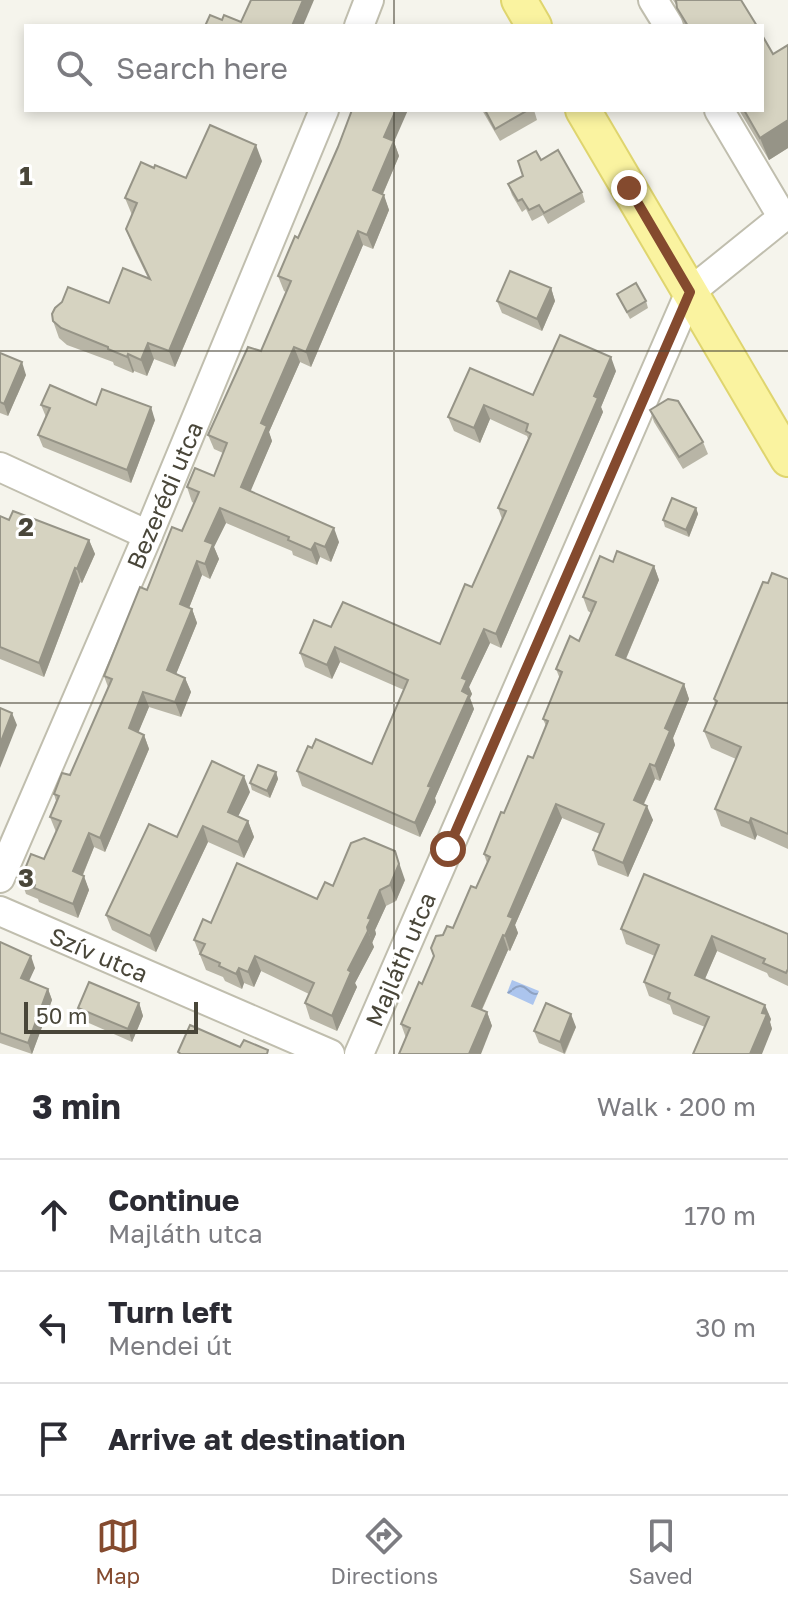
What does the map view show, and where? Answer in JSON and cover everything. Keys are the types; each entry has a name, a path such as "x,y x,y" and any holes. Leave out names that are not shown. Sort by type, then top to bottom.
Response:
{"main road":[{"path":"519,0 533,24"},
{"path":"584,112 788,459"}],"street":[{"path":"360,24 369,0"},
{"path":"653,0 668,24"},
{"name":"Bezerédi utca","path":"0,878 148,535 323,112"},
{"path":"690,292 785,215 720,112"},
{"name":"Majláth utca","path":"359,1054 690,292"},
{"path":"0,467 148,535"},
{"name":"Szív utca","path":"0,911 330,1054"}],"water":[{"path":"512,980 539,991 533,1005 507,993"}],"building":[{"path":"251,0 303,0 293,24 206,24 210,15 222,20 224,15 241,22"},
{"path":"676,0 741,0 756,24 687,24"},
{"path":"764,38 773,54 788,45 788,120 760,138 745,112 764,112"},
{"path":"351,112 395,112 384,137 394,141 373,190 384,195 367,235 358,231 306,352 294,347 261,423 267,426 241,487 334,528 325,547 315,543 311,550 288,540 289,537 220,508 205,541 213,544 205,564 197,561 180,604 192,609 167,670 185,678 175,702 143,692 129,728 144,735 100,838 89,833 73,871 84,876 73,904 34,888 35,885 21,879 31,854 44,859 61,821 50,817 59,796 54,794 62,773 70,775 112,679 104,676 140,587 147,590 172,527 182,531 199,492 187,487 195,468 214,476 227,443 208,435 248,347 261,351 291,281 278,276"},
{"path":"486,112 525,112 495,129"},
{"path":"210,125 256,145 169,351 148,343 141,360 128,354 127,357 61,328 53,321 52,314 62,302 68,287 109,303 123,268 150,279 126,229 137,203 125,198 141,162 186,178"},
{"path":"558,150 582,192 544,213 539,205 529,210 522,199 518,201 508,184 523,176 518,161 536,151 541,160"},
{"path":"510,271 551,288 537,319 497,301"},
{"path":"636,283 646,301 627,312 617,294"},
{"path":"560,335 611,357 594,396 598,398 496,634 484,629 462,678 467,680 462,691 469,695 428,786 431,787 415,823 297,771 308,746 312,748 316,739 372,764 408,680 335,647 327,665 300,653 314,620 331,627 343,602 440,644 465,584 472,587 506,511 498,508 531,434 526,431 528,424 484,405 474,428 448,417 470,368 533,395"},
{"path":"0,353 22,362 4,404 0,402"},
{"path":"50,385 96,405 102,389 151,407 127,470 38,435 50,408 41,405"},
{"path":"668,399 678,401 703,442 679,457 650,410"},
{"path":"672,498 696,508 686,530 663,520"},
{"path":"13,511 89,540 75,568 39,663 0,647 0,516 9,520"},
{"path":"617,551 654,566 616,655 684,684 665,728 670,731 655,766 650,764 634,800 647,806 623,863 593,850 604,824 556,804 508,916 513,918 472,1006 487,1012 469,1054 399,1054 410,1028 401,1024 434,956 431,948 436,936 443,935 447,926 453,928 471,886 476,888 490,857 484,854 501,812 504,813 528,756 533,758 548,721 543,719 562,672 556,669 570,636 579,641 596,602 583,597 600,556 613,562"},
{"path":"772,573 788,579 788,834 751,818 749,823 715,809 741,747 704,731 717,701 714,699 763,582 768,583"},
{"path":"0,708 12,713 0,744"},
{"path":"212,761 244,776 228,812 248,821 238,842 203,826 150,936 106,915 149,824 177,837"},
{"path":"258,765 276,772 267,791 250,783"},
{"path":"364,838 395,851 399,864 390,885 380,890 368,918 371,919 368,931 348,970 351,972 332,1016 305,1003 314,983 255,956 248,972 239,968 236,974 200,954 205,944 194,940 203,919 211,923 237,863 317,899 325,882 333,886 351,843"},
{"path":"644,874 788,934 786,973 763,963 765,959 712,936 695,975 765,1005 762,1013 767,1014 750,1054 693,1054 709,1017 668,999 670,993 644,982 659,945 621,929"},
{"path":"0,942 31,956 21,978 48,989 28,1043 0,1033"},
{"path":"89,982 139,1003 128,1029 78,1008"},
{"path":"546,1003 571,1014 560,1042 534,1031"},
{"path":"190,1025 240,1047 244,1040 268,1050 267,1054 181,1054 178,1052"}],"route":[{"path":"448,849 690,292 629,188"}]}
